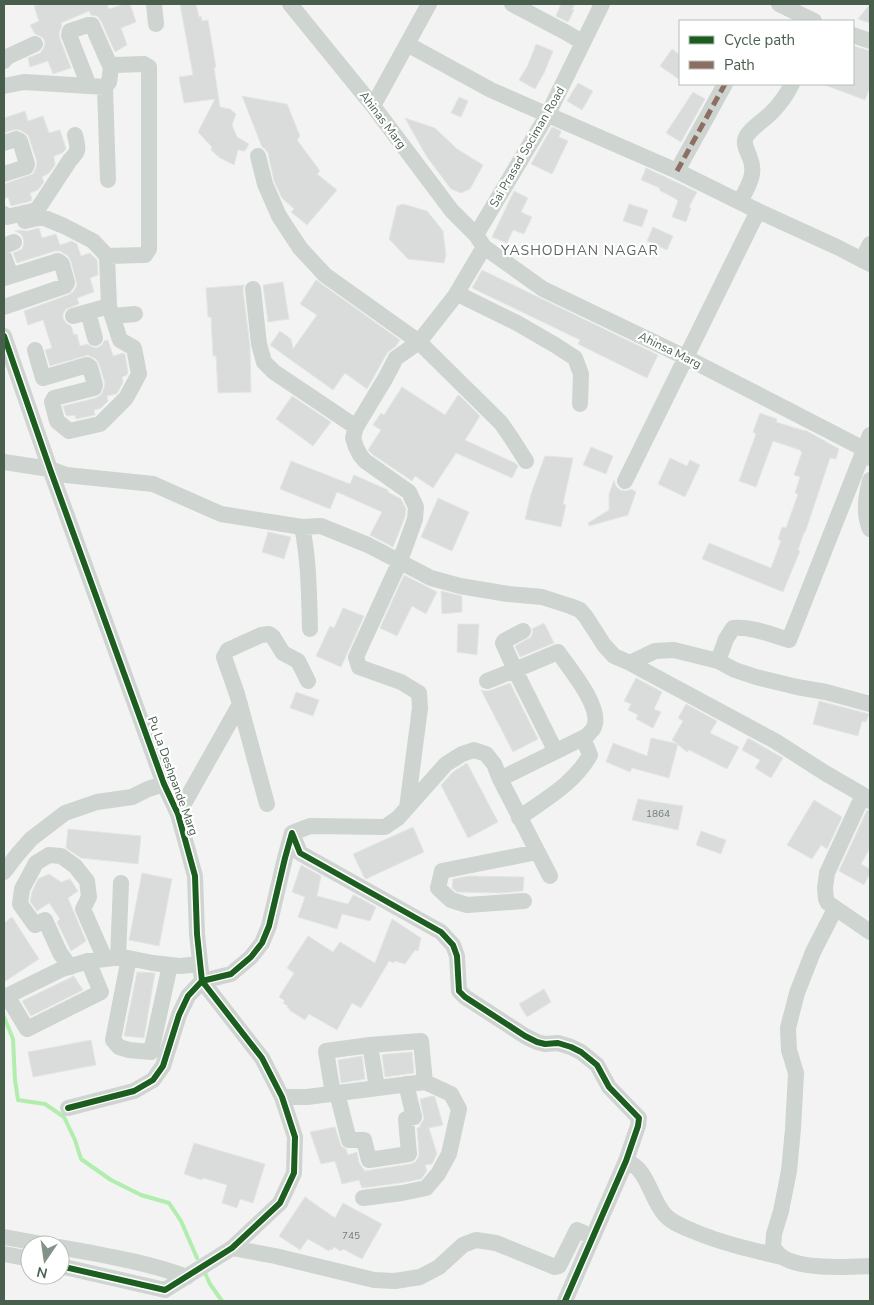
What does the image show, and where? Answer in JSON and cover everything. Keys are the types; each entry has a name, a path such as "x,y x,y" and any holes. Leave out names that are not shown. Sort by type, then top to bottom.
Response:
{"street":[{"path":"154,4 156,24"},
{"name":"Ahinas Marg","path":"290,4 373,106 452,212 480,241"},
{"path":"373,106 429,4"},
{"path":"512,4 567,32 582,42"},
{"name":"Sai Prasad Sociman Road","path":"356,427 385,380 396,358 418,342 455,296 480,241 548,114 601,4"},
{"path":"779,4 812,20"},
{"path":"35,44 6,59 9,85 24,82 97,87 109,82 111,68 92,25 70,32 68,36 97,87 108,180"},
{"path":"854,35 870,41"},
{"path":"407,44 492,90 678,171 866,262 870,244"},
{"path":"107,256 145,255 149,249 149,67 144,64 114,65 111,68"},
{"path":"678,171 724,85"},
{"path":"740,202 752,180 753,172 745,140 748,134 772,112 791,85"},
{"path":"4,214 7,216 37,210 76,154 78,149 75,135"},
{"path":"4,143 16,139 20,141 27,164 26,167 4,174"},
{"path":"258,156 265,184 279,216 300,248 325,275 418,342 501,423 526,461"},
{"path":"625,482 758,211"},
{"path":"4,227 42,217 94,241 107,256 111,311 120,340 134,348 139,374 126,398 100,424 69,431 57,420 52,402 54,398 94,388 95,385 90,367 87,365 20,384"},
{"name":"Ahinsa Marg","path":"480,241 543,289 868,447"},
{"path":"4,257 7,277 58,262 62,264 67,283 65,286 4,306"},
{"path":"253,289 259,344 264,362 274,372 356,427 354,438 360,455 365,461 409,492 416,507 415,519 400,561 356,657 359,667 400,682 419,692 420,708 407,808"},
{"path":"455,296 458,294 517,323 574,358 582,374 580,404"},
{"path":"95,338 81,314 111,311 135,314"},
{"name":"Pu La Deshpande Marg","path":"4,336 164,784 178,814 194,876 202,981"},
{"path":"35,350 43,378"},
{"path":"718,661 726,639 733,628 740,627 789,640 868,447"},
{"path":"4,462 50,469 66,475 153,484 221,514 302,527 321,526 368,545 432,578 508,594 542,597 580,610 586,616 604,645 614,656 776,741 867,798 827,873 825,888 828,903 870,932"},
{"path":"870,480 867,491 866,514 870,529"},
{"path":"302,527 307,566 310,629"},
{"path":"523,631 503,643 555,750"},
{"path":"267,804 240,704 224,657 228,650 261,635 269,634 283,653 298,661 308,681"},
{"path":"630,663 655,651 674,650 718,661 735,670 756,677 826,692 870,704"},
{"path":"487,681 558,652 589,697 595,709 594,728 586,736 500,779"},
{"path":"178,814 240,704"},
{"path":"519,818 563,786 586,762 590,755 583,738"},
{"path":"68,1108 134,1091 153,1080 164,1066 188,996 202,981 231,974 251,957 262,943 269,926 292,834 310,826 385,827 398,818 446,764 462,754 474,750 486,754 494,764 519,818 550,876"},
{"path":"4,872 31,839 65,813 97,802 132,797 164,784"},
{"path":"292,834 300,853 441,932 455,950 459,991 465,997 537,1042 545,1044 558,1043 581,1052 597,1065 609,1087 639,1118 626,1161 565,1301"},
{"path":"524,901 467,905 451,900 438,888 442,871 537,852"},
{"path":"70,967 60,953 45,920 35,925 20,904 22,889 36,863 49,855 61,856 75,866 87,881 89,897 83,909 117,958"},
{"path":"121,883 113,1040 119,1047 151,1052 170,965"},
{"path":"782,1257 773,1248 774,1234 789,1171 793,1129 796,1073 789,1050 788,1028 796,993 813,952 836,909"},
{"path":"88,961 101,992 27,1029 8,996 62,969 88,961 117,958 180,966 200,964"},
{"path":"70,1268 164,1290 232,1248 280,1203 294,1173 295,1138 282,1097 262,1058 202,981"},
{"path":"406,1084 414,1118 406,1118 409,1154 368,1160 364,1140 348,1140 335,1094 326,1051 420,1041 425,1082"},
{"path":"370,1045 377,1088"},
{"path":"282,1097 307,1097 425,1082 451,1094 459,1109 449,1154 438,1174 426,1188 363,1198"},
{"path":"626,1161 638,1169 647,1181 656,1203 666,1216 678,1225 708,1237 782,1257 796,1263 836,1268 870,1266"},
{"path":"232,1248 275,1256 374,1280 395,1281 420,1277 439,1267 463,1245 476,1240 496,1243 555,1267 559,1266 577,1230 593,1237"},
{"path":"4,1237 20,1240"},
{"path":"70,1249 159,1268 187,1277"},
{"path":"4,1254 20,1257"}],"building":[{"path":"41,4 107,4 109,9 130,4 136,22 121,28 127,45 115,52 101,21 97,16 91,15 89,11 61,23 60,39 71,68 53,74 48,61 30,67 28,58 40,53 45,45 44,39 35,34 30,25 39,21 34,6"},
{"path":"180,4 196,4 202,21 208,20 216,67 214,68 220,107 230,109 236,114 232,125 237,137 249,144 245,151 238,150 234,165 220,158 211,150 212,147 198,132 215,99 184,103 179,77 193,75"},
{"path":"561,4 575,4 568,22 556,16"},
{"path":"870,4 870,23 858,19"},
{"path":"536,44 553,51 535,89 519,80 528,65"},
{"path":"854,46 870,51 870,87 865,100 825,85 854,85"},
{"path":"672,49 679,54 679,79 660,66"},
{"path":"578,83 593,91 582,110 567,101"},
{"path":"693,92 705,99 681,142 666,133"},
{"path":"242,96 287,104 300,136 297,140 320,171 317,174 337,190 307,225 291,212 294,209 282,198 274,181 268,153 262,147"},
{"path":"459,97 468,101 461,117 451,113"},
{"path":"25,111 28,121 43,116 49,133 60,130 66,149 54,156 55,165 49,173 42,177 44,182 38,190 30,193 31,201 11,206 8,197 4,199 4,184 33,174 37,162 28,135 20,130 4,133 4,118"},
{"path":"405,118 435,128 457,149 483,165 470,189 461,193 451,189 427,157"},
{"path":"552,127 561,131 559,137 568,141 552,174 531,164"},
{"path":"646,168 697,192 689,207 691,208 686,222 672,217 678,201 676,199 659,190 660,188 641,180"},
{"path":"514,191 528,198 521,212 532,217 524,234 513,230 507,243 492,237"},
{"path":"403,204 427,211 443,231 446,255 444,263 408,259 389,239 397,206"},
{"path":"629,204 648,210 642,227 623,221"},
{"path":"653,227 673,236 667,250 647,241"},
{"path":"39,228 42,238 56,234 60,245 72,241 77,244 81,256 90,253 97,260 98,275 90,278 94,292 77,298 79,304 66,309 63,314 63,318 71,326 74,335 77,334 80,346 88,344 97,348 104,341 108,340 113,356 125,354 127,375 122,377 123,382 118,392 107,396 108,401 101,408 94,410 95,415 76,419 75,415 66,415 63,406 101,395 105,383 96,359 88,355 50,366 45,350 52,348 43,320 28,325 24,311 68,295 73,292 77,285 71,261 68,256 60,251 17,263 13,253 22,249 24,243 21,234 15,231"},
{"path":"482,270 658,355 647,378 578,344 580,340 472,288"},
{"path":"316,280 400,340 387,353 367,389 345,373 333,390 270,345 280,331 291,339 293,349 317,315 300,304"},
{"path":"283,282 289,319 268,322 263,285"},
{"path":"244,285 250,347 251,392 218,393 216,356 213,356 211,317 208,317 206,288"},
{"path":"402,387 445,415 458,395 461,397 480,416 465,440 515,463 518,466 512,478 456,453 433,488 415,476 412,481 372,454 368,450 381,430 373,425 381,413 384,415"},
{"path":"292,396 331,422 313,446 276,419"},
{"path":"760,413 777,419 776,422 805,430 839,449 836,459 830,458 798,550 800,551 783,592 702,559 709,543 771,568 781,541 778,539 782,527 786,528 798,494 795,493 800,477 794,475 802,452 773,441 756,487 739,481 756,434 753,432"},
{"path":"591,447 613,456 606,474 583,465"},
{"path":"545,456 573,458 563,504 566,505 561,527 525,519 531,494"},
{"path":"670,458 687,466 690,460 700,465 685,497 658,484"},
{"path":"291,461 350,484 354,475 388,490 388,492 401,499 406,509 405,517 393,547 370,535 382,512 337,492 330,509 280,489"},
{"path":"614,480 620,490 626,491 631,489 636,492 628,515 589,526 588,523 609,510 609,494"},
{"path":"438,498 469,512 452,551 421,537"},
{"path":"268,532 291,537 284,559 262,552"},
{"path":"404,575 437,592 426,614 412,606 397,636 380,628"},
{"path":"441,591 462,596 462,612 442,614"},
{"path":"343,608 364,616 341,667 316,656 330,626 334,628"},
{"path":"544,623 554,643 520,657 515,646 531,637 532,629"},
{"path":"458,624 479,624 477,655 457,652"},
{"path":"636,678 662,692 654,709 661,712 653,728 636,719 638,715 628,710 631,704 624,701"},
{"path":"510,683 538,739 513,752 481,690 491,690"},
{"path":"296,692 319,700 313,716 290,708"},
{"path":"819,701 869,714 866,722 862,721 858,736 813,724"},
{"path":"686,704 717,721 710,733 739,747 727,769 689,750 687,752 672,740 683,721 678,718"},
{"path":"651,738 678,744 669,778 632,768 630,772 606,762 613,743 647,756"},
{"path":"748,738 783,758 771,778 755,768 760,760 742,750"},
{"path":"467,763 498,822 468,838 441,785 453,772"},
{"path":"638,799 683,806 678,830 632,820"},
{"path":"814,800 842,817 827,849 821,845 812,859 787,845"},
{"path":"867,810 870,811 870,848 861,864 870,869 870,873 864,885 839,871"},
{"path":"413,827 424,852 366,879 353,854"},
{"path":"68,829 141,836 138,864 81,858 66,848"},
{"path":"701,831 726,840 721,854 696,845"},
{"path":"301,865 321,876 317,896 348,904 354,895 376,907 370,921 342,914 337,929 298,917 305,897 292,892"},
{"path":"142,873 172,879 159,946 129,940"},
{"path":"49,874 61,882 70,879 78,891 68,898 86,941 71,951 57,922 60,919 49,903 37,911 30,901 38,879"},
{"path":"469,876 524,877 523,891 501,893 457,892 452,888 453,879"},
{"path":"12,917 39,959 4,982 4,923"},
{"path":"392,919 421,938 418,951 415,950 405,964 389,961 361,1008 352,1003 337,1030 309,1014 305,1020 287,1008 288,1006 283,1003 285,1001 279,997 294,973 287,968 308,936 333,952 340,942 375,963"},
{"path":"137,972 155,973 144,1038 124,1036"},
{"path":"74,976 83,990 31,1016 22,1001"},
{"path":"544,989 551,1002 527,1017 519,1004"},
{"path":"91,1040 96,1065 33,1077 28,1052"},
{"path":"412,1052 414,1073 385,1077 382,1055"},
{"path":"362,1056 365,1079 341,1083 338,1060"},
{"path":"435,1097 443,1125 429,1128 437,1154 432,1164 425,1165 427,1171 421,1179 362,1188 359,1180 342,1184 335,1161 321,1164 310,1132 335,1127 341,1146 346,1149 348,1155 357,1152 359,1163 365,1171 415,1162 419,1154 417,1128 420,1127 424,1119 420,1099"},
{"path":"194,1143 265,1164 253,1203 240,1199 237,1208 222,1203 227,1185 184,1174"},
{"path":"305,1197 335,1218 343,1203 382,1224 362,1259 343,1249 341,1251 334,1247 329,1251 308,1239 300,1250 279,1236"}],"waterway":[{"path":"4,1017 13,1039 18,1100 45,1104 64,1117 75,1140 81,1159 111,1180 141,1195 169,1203 181,1221 197,1258"},
{"path":"204,1271 210,1284 222,1301"}],"marked path":[{"path":"677,171 724,85"}],"cycle path":[{"path":"4,336 164,784 178,814 195,876 197,934 202,981 262,1058 282,1097 295,1137 294,1173 280,1203 232,1248 165,1290 70,1268"},
{"path":"68,1108 134,1091 153,1080 163,1066 179,1015 188,996 202,981 231,974 251,957 262,943 269,926 292,833 300,853 441,932 453,945 457,956 459,991 465,997 537,1042 545,1044 558,1043 581,1052 597,1065 609,1087 639,1118 626,1161 565,1301"}],"district":[{"name":"YASHODHAN NAGAR","path":"580,250"}]}
